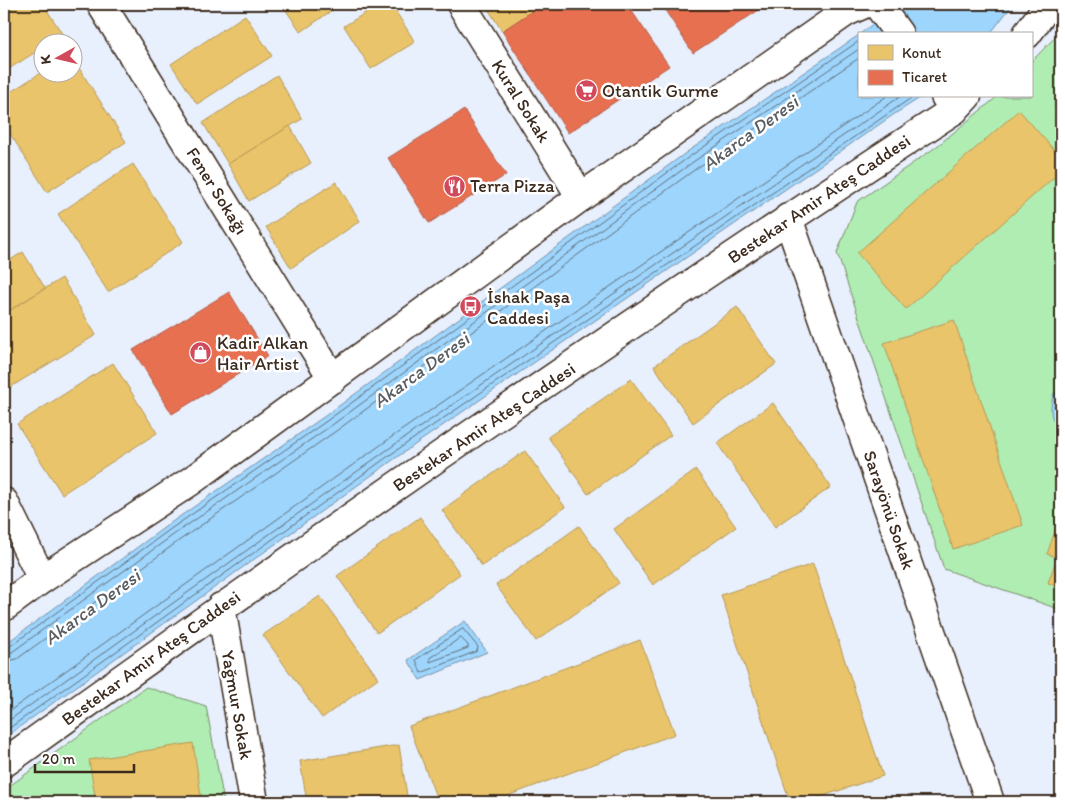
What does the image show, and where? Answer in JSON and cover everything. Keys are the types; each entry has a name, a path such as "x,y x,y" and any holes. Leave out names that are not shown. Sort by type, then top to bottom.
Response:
{"street":[{"name":"Fener Sokağı","path":"101,4 333,378"},
{"name":"Kural Sokak","path":"462,4 581,197"},
{"path":"1028,32 1049,4"},
{"path":"4,607 42,579 191,481 581,197 846,12 881,14"},
{"name":"Bestekar Amir Ateş Caddesi","path":"4,763 221,607 788,218 955,101"},
{"name":"Sarayönü Sokak","path":"788,218 990,802"},
{"path":"4,502 42,579"},
{"name":"Yağmur Sokak","path":"221,607 254,802"}],"green space":[{"path":"1061,31 1061,610 944,569 837,253 857,202 936,147 996,98 1032,98 1032,61"},
{"path":"146,687 206,706 224,802 4,802 4,790"}],"water":[{"path":"898,4 1013,4 992,32 863,32"},
{"name":"Akarca Deresi","path":"858,36 858,98 920,98 400,455 4,738 4,645 169,524 325,416 687,152"},
{"path":"1054,393 1061,395 1061,428 1054,421 1051,412"},
{"path":"465,621 487,652 420,680 408,660"}],"building: Konut":[{"path":"4,4 43,4 61,32 32,32 32,54 4,72"},
{"path":"287,4 341,4 301,32 283,6"},
{"path":"380,4 391,4 415,42 371,69 344,26"},
{"path":"485,4 543,4 502,31"},
{"path":"245,15 272,56 197,104 171,64"},
{"path":"82,73 126,142 47,192 4,124 4,96 32,78 32,82 82,82"},
{"path":"277,75 302,119 228,164 203,123"},
{"path":"1061,92 1061,110 1054,106"},
{"path":"1019,110 1061,158 1061,171 906,309 857,253"},
{"path":"290,126 311,163 249,201 228,164"},
{"path":"133,164 183,242 108,292 58,214"},
{"path":"336,182 360,221 291,268 266,227"},
{"path":"23,252 45,288 4,314 4,264"},
{"path":"62,278 96,335 4,391 4,314"},
{"path":"737,307 776,364 693,423 654,366"},
{"path":"954,320 1023,525 953,549 884,343"},
{"path":"113,363 157,433 62,494 17,424"},
{"path":"631,379 671,435 588,494 548,437"},
{"path":"773,403 831,487 775,527 717,443"},
{"path":"525,451 565,507 482,566 442,510"},
{"path":"696,470 736,527 653,585 614,529"},
{"path":"1061,514 1061,588 1048,583 1057,557 1047,554"},
{"path":"420,517 460,574 377,633 337,576"},
{"path":"579,526 619,583 536,641 496,585"},
{"path":"813,564 883,776 805,802 790,802 721,595"},
{"path":"320,596 378,678 322,718 263,635"},
{"path":"640,640 675,734 491,802 438,802 409,726"},
{"path":"193,743 202,802 96,802 89,760"},
{"path":"399,745 408,802 307,802 300,761"}],"building: Ticaret":[{"path":"543,4 627,4 669,66 568,133 502,31"},
{"path":"661,4 768,4 693,53"},
{"path":"464,110 506,175 429,223 388,158"},
{"name":"Kadir Alkan Hair Artist","path":"229,292 268,356 172,414 133,350"}],"place":[{"name":"Otantik Gurme","path":"586,91"},
{"name":"Terra Pizza","path":"454,186"},
{"name":"İshak Paşa Caddesi","path":"471,307"},
{"name":"Kadir Alkan Hair Artist","path":"201,353"}]}
